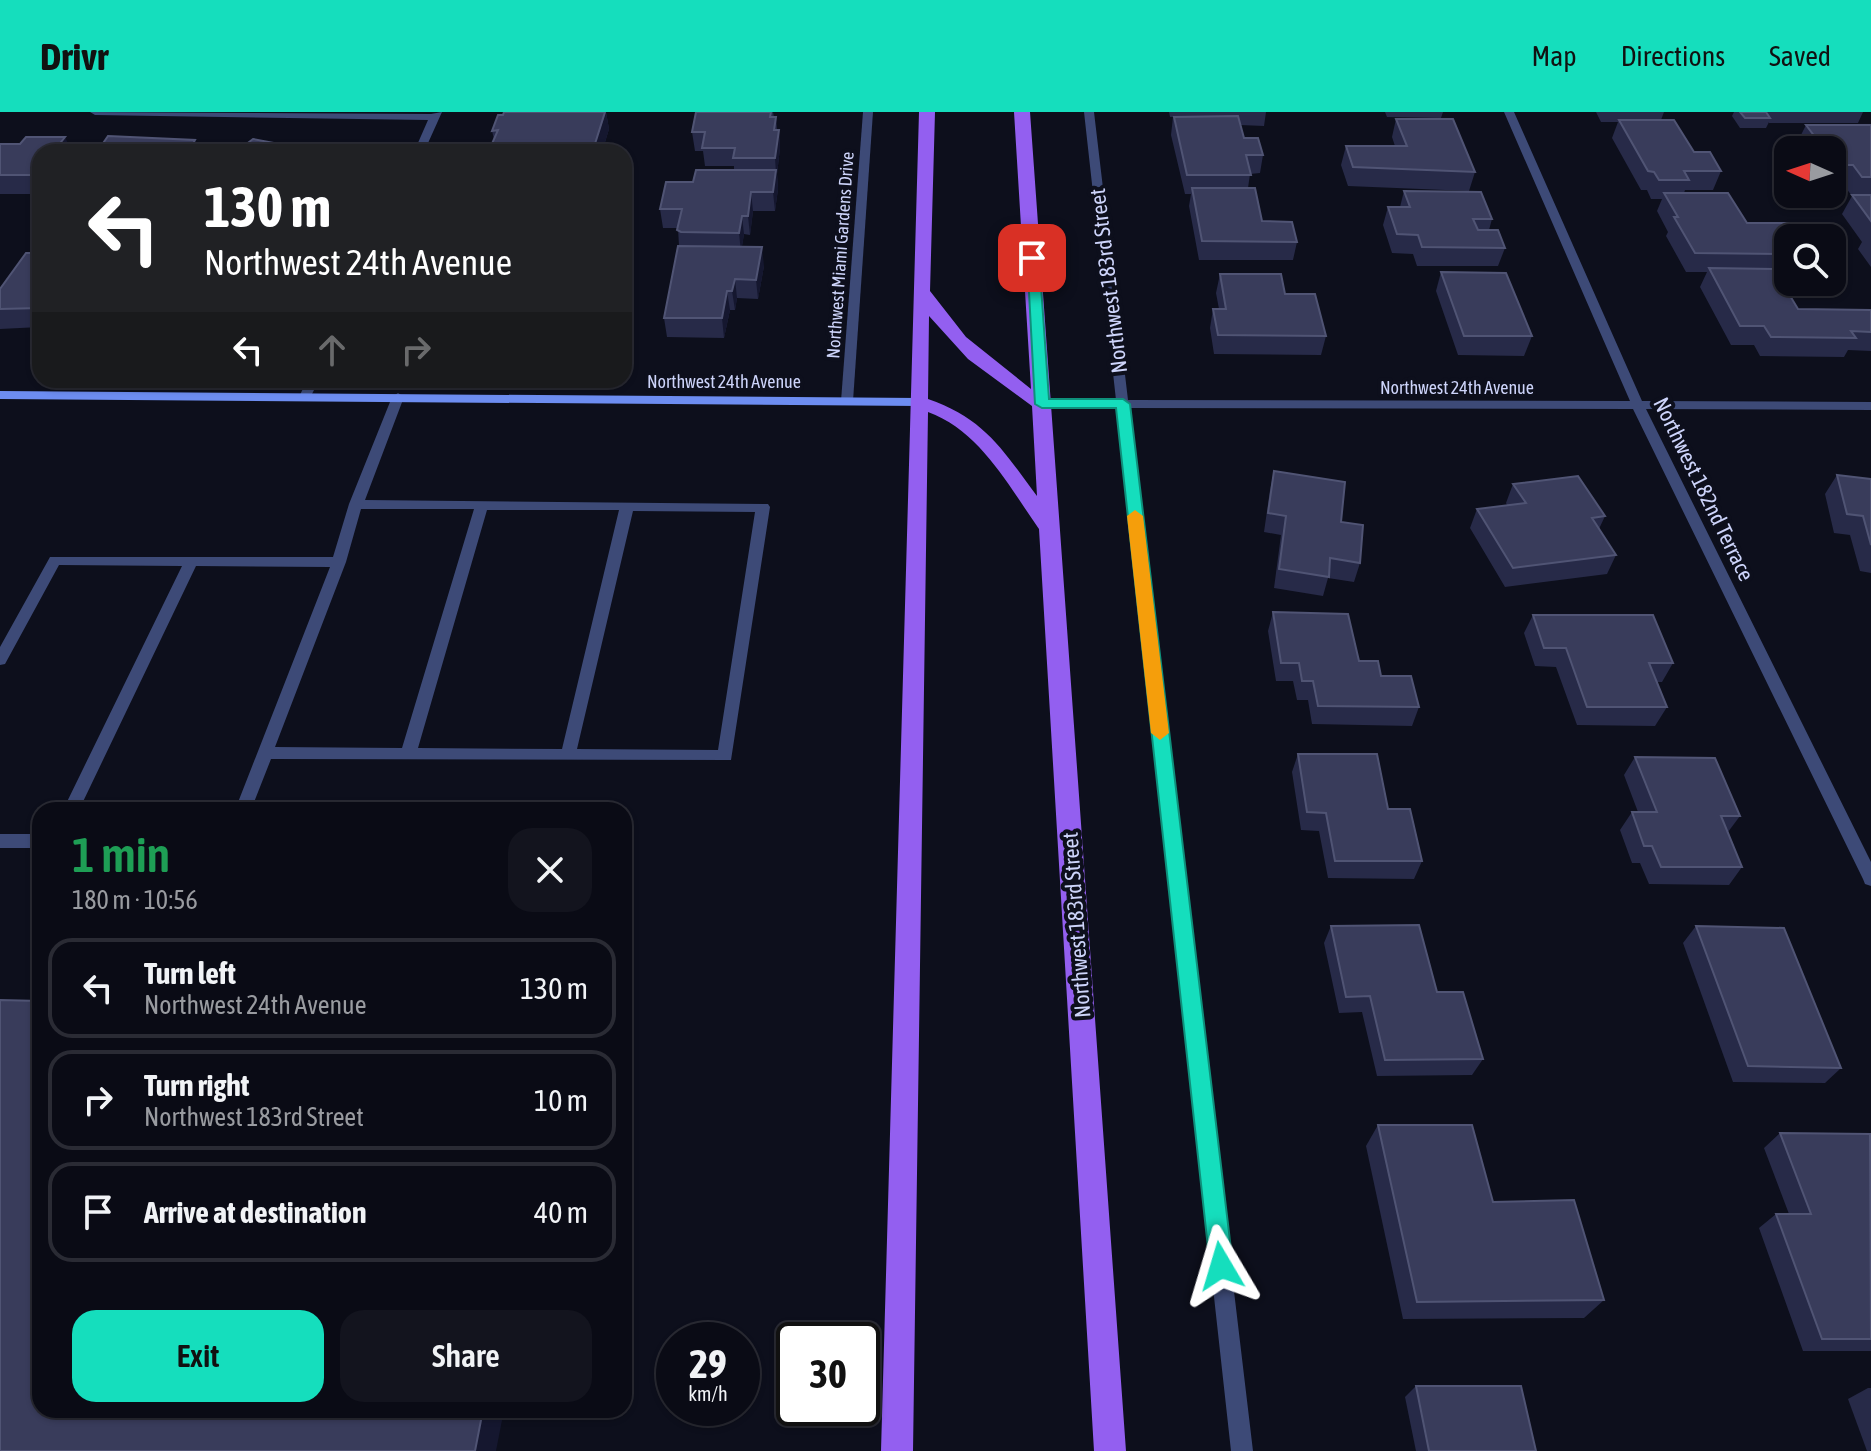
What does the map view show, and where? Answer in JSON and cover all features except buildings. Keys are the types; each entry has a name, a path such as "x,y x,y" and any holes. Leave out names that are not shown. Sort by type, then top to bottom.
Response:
{"main road":[{"path":"897,1451 927,112"},
{"name":"Northwest 183rd Street","path":"1022,112 1110,1451"},
{"path":"921,291 934,313 970,352 1005,382 1042,404"},
{"path":"919,402 952,414 988,443 1050,529"}],"street":[{"path":"95,112 436,114 423,144"},
{"name":"Northwest Miami Gardens Drive","path":"847,401 868,112"},
{"name":"Northwest 183rd Street","path":"1089,112 1242,1451"},
{"name":"Northwest 182nd Terrace","path":"1509,112 1638,406 1871,879"},
{"path":"305,397 309,388"},
{"name":"Northwest 24th Avenue","path":"0,395 919,402"},
{"path":"246,802 339,562 356,504 398,397"},
{"name":"Northwest 24th Avenue","path":"1042,404 1871,406"},
{"path":"265,753 725,756 763,507 356,504"},
{"path":"408,754 482,504"},
{"path":"568,755 627,505"},
{"path":"0,660 55,560 339,562"},
{"path":"75,802 191,561"},
{"path":"0,841 32,841"}],"slow traffic":[{"path":"1135,516 1160,733"}],"route":[{"path":"1032,258 1042,404 1123,404 1221,1266"}]}
